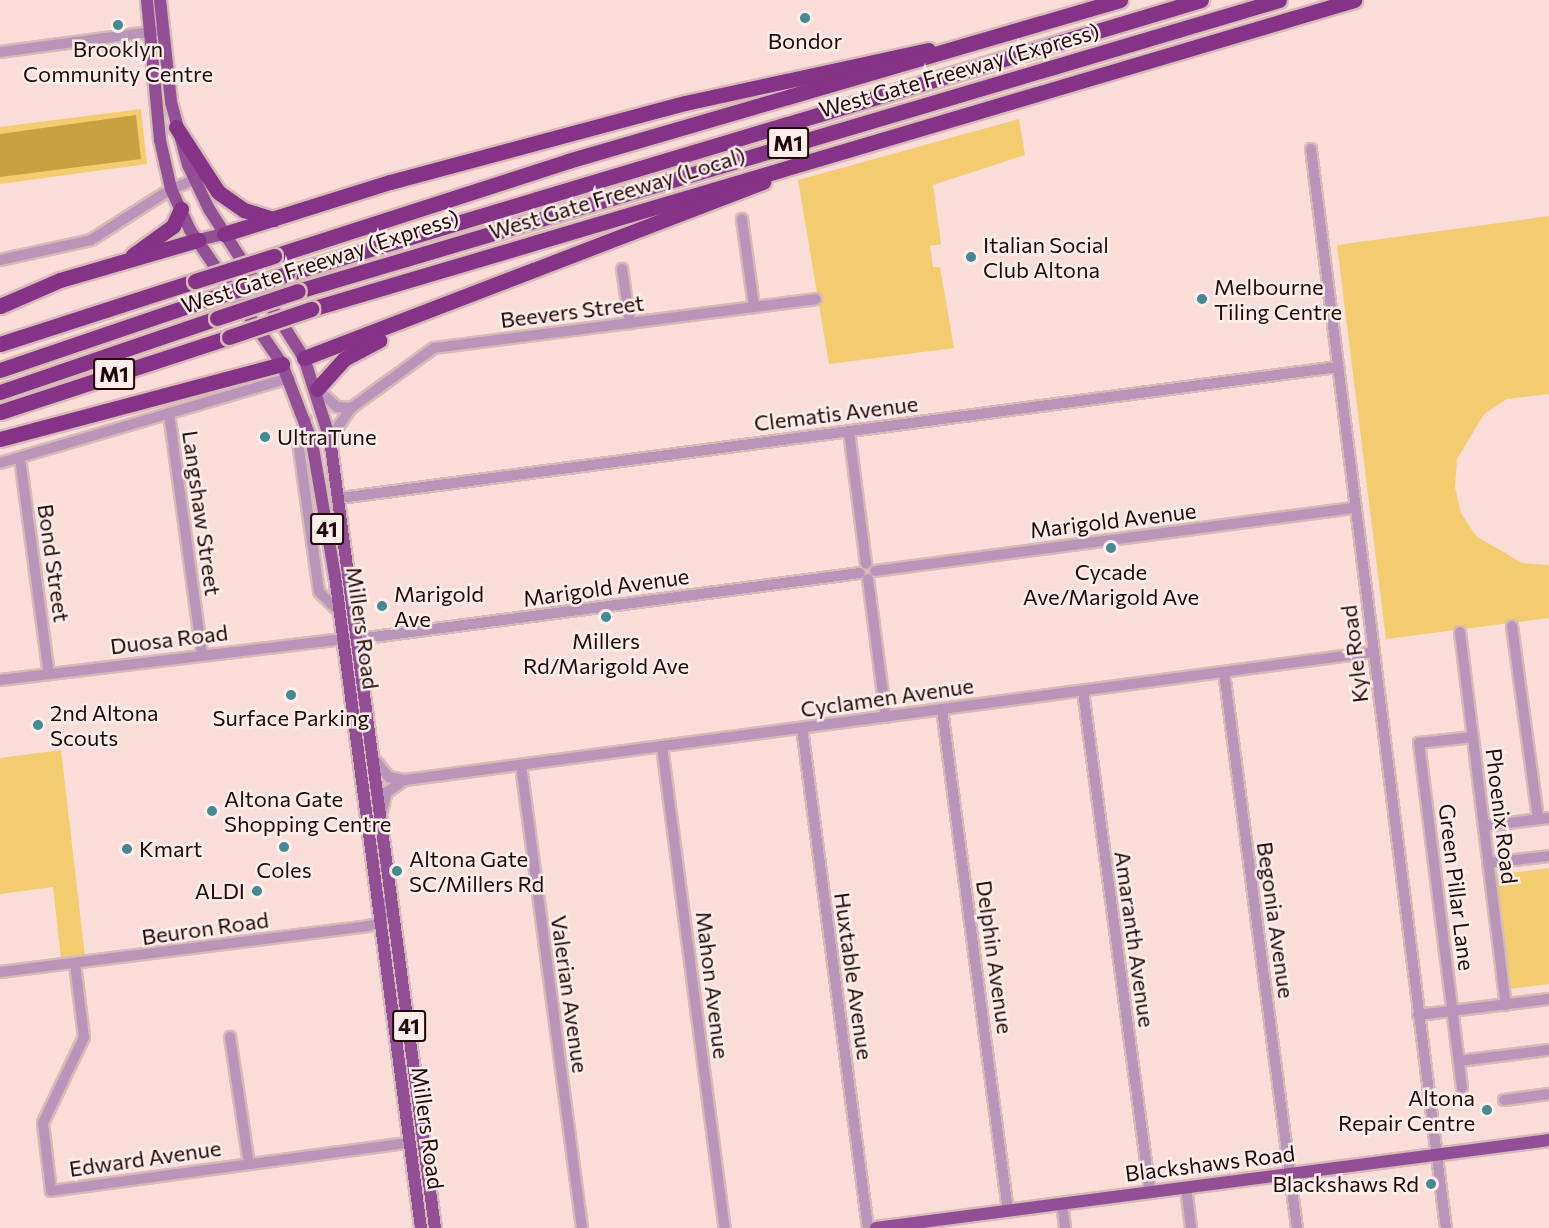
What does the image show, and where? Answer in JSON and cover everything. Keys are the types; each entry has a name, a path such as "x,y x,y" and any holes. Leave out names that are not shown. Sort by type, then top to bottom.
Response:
{"highway":[{"name":"West Gate Freeway (Local)","path":"0,344 568,161 1120,0"},
{"name":"West Gate Freeway (Express)","path":"0,370 287,274 1201,0"},
{"name":"West Gate Freeway (Express)","path":"0,392 298,291 1279,0"},
{"name":"West Gate Freeway (Local)","path":"0,412 311,309 1354,0"},
{"path":"224,234 280,219 390,182 684,103 1053,20"},
{"path":"176,127 199,178 238,207 280,219"},
{"path":"304,358 500,286 844,150"},
{"path":"124,261 173,226 181,209"},
{"path":"0,306 124,261 198,240"},
{"path":"317,389 344,359 500,286"},
{"path":"0,439 282,364"}],"main road":[{"name":"Millers Road","path":"147,0 156,31 176,127"},
{"name":"Millers Road","path":"160,0 156,31 160,140 171,189 198,240 282,364 306,420 343,639 421,1228"},
{"name":"Millers Road","path":"199,178 224,234 304,358 317,389 330,439 375,760 435,1228"},
{"path":"198,240 224,234"},
{"path":"282,364 304,358"},
{"path":"343,639 358,639"},
{"name":"Blackshaws Road","path":"876,1228 939,1224 1008,1210 1549,1140"}],"street":[{"path":"0,52 156,31"},
{"name":"Kyle Road","path":"1311,149 1446,1228"},
{"path":"0,260 91,240 171,189 199,178"},
{"path":"742,219 754,307"},
{"path":"622,269 630,323"},
{"name":"Beevers Street","path":"330,439 351,408 434,348 816,299"},
{"name":"Clematis Avenue","path":"340,498 1338,367"},
{"path":"0,463 289,378"},
{"path":"317,389 337,407 351,408"},
{"name":"Langshaw Street","path":"169,413 202,654"},
{"path":"306,420 298,442 319,592 339,611"},
{"path":"849,431 886,717"},
{"name":"Bond Street","path":"20,458 49,674"},
{"name":"Marigold Avenue","path":"358,639 1356,508"},
{"path":"1484,826 1543,819 1512,626"},
{"name":"Phoenix Road","path":"1460,632 1506,1005"},
{"name":"Duosa Road","path":"0,680 202,654 343,639"},
{"name":"Cyclamen Avenue","path":"405,780 1374,652"},
{"name":"Begonia Avenue","path":"1224,672 1297,1228"},
{"name":"Amaranth Avenue","path":"1083,691 1149,1192"},
{"name":"Delphin Avenue","path":"942,710 1008,1210"},
{"name":"Huxtable Avenue","path":"802,728 868,1228"},
{"name":"Green Pillar Lane","path":"1462,1088 1419,743 1473,737"},
{"name":"Mahon Avenue","path":"662,746 725,1228"},
{"path":"375,760 388,777 405,780"},
{"name":"Valerian Avenue","path":"520,765 582,1228"},
{"path":"381,814 387,792 405,780"},
{"path":"1488,863 1549,856"},
{"path":"381,923 391,891"},
{"name":"Beuron Road","path":"0,972 381,923"},
{"name":"Edward Avenue","path":"75,964 84,1037 43,1123 51,1191 408,1143"},
{"path":"1418,1015 1549,999"},
{"path":"230,1037 249,1164"},
{"path":"1459,1061 1549,1050"},
{"path":"1504,1100 1549,1094"},
{"path":"1186,1187 1191,1228"},
{"path":"1062,1203 1065,1228"}],"shaded area":[{"path":"141,109 147,164 0,184 0,127"},
{"path":"136,115 141,159 0,177 0,134"},
{"path":"1019,119 1025,155 933,185 941,244 930,246 933,267 940,267 954,348 829,364 798,180"},
{"path":"1549,216 1549,394 1507,399 1484,414 1457,459 1455,487 1461,513 1476,536 1522,563 1549,565 1549,618 1386,639 1337,245"},
{"path":"61,750 85,957 61,959 53,887 0,894 0,758"},
{"path":"1549,868 1549,984 1509,989 1494,875"}],"place":[{"name":"Bondor","path":"805,18"},
{"name":"Brooklyn Community Centre","path":"118,25"},
{"name":"Italian Social Club Altona","path":"971,257"},
{"name":"Melbourne Tiling Centre","path":"1202,299"},
{"name":"UltraTune","path":"265,437"},
{"name":"Cycade Ave/Marigold Ave","path":"1111,548"},
{"name":"Marigold Ave","path":"382,606"},
{"name":"Millers Rd/Marigold Ave","path":"606,617"},
{"name":"Surface Parking","path":"291,695"},
{"name":"2nd Altona Scouts","path":"38,725"},
{"name":"Altona Gate Shopping Centre","path":"212,811"},
{"name":"Coles","path":"284,847"},
{"name":"Kmart","path":"127,849"},
{"name":"Altona Gate SC/Millers Rd","path":"397,871"},
{"name":"ALDI","path":"257,891"},
{"name":"Altona Repair Centre","path":"1487,1110"},
{"name":"Blackshaws Rd","path":"1431,1184"}]}
